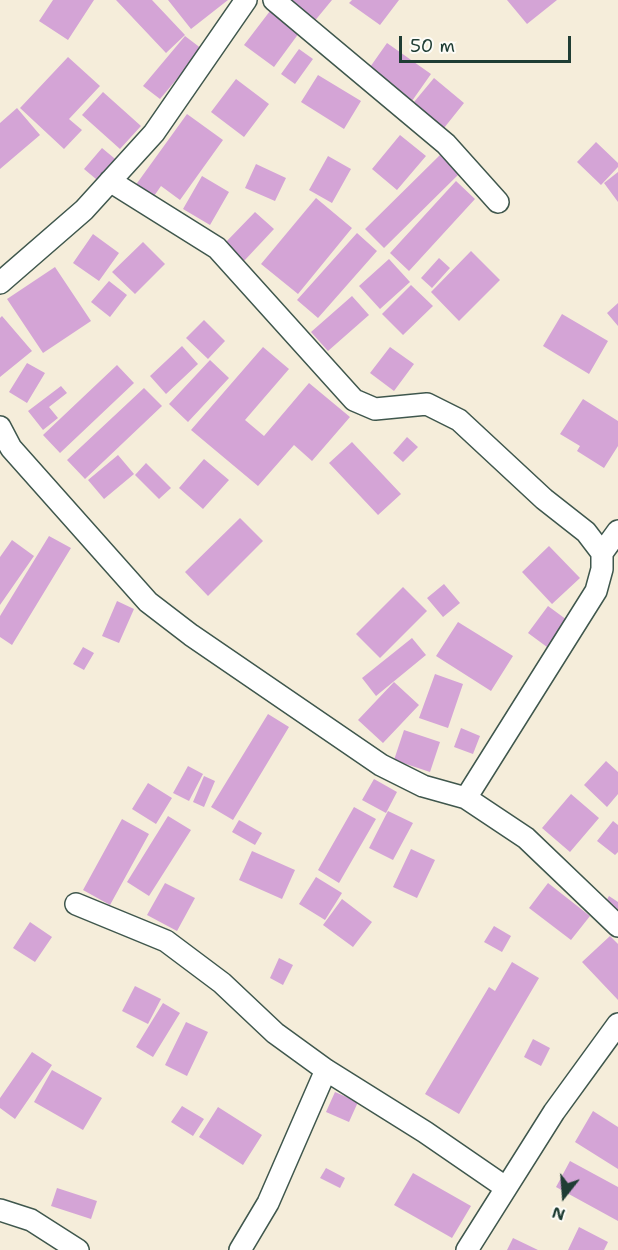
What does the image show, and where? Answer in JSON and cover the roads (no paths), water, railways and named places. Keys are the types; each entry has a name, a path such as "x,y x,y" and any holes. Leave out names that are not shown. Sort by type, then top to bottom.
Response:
{"street":[{"path":"0,283 84,210 154,133 246,0"},
{"path":"274,0 446,144 498,202"},
{"path":"110,181 217,248 354,400 375,409 428,404 459,420 544,499 586,532 602,553"},
{"path":"0,428 11,448 148,602 190,635 381,765 423,786 466,798 526,838 618,926"},
{"path":"466,798 596,591 602,569 602,553 618,531"},
{"path":"76,904 166,941 222,982 275,1033 326,1070 425,1132 505,1187"},
{"path":"467,1250 554,1112 618,1024"},
{"path":"240,1250 268,1203 326,1070"},
{"path":"0,1210 31,1220 78,1250"}]}
